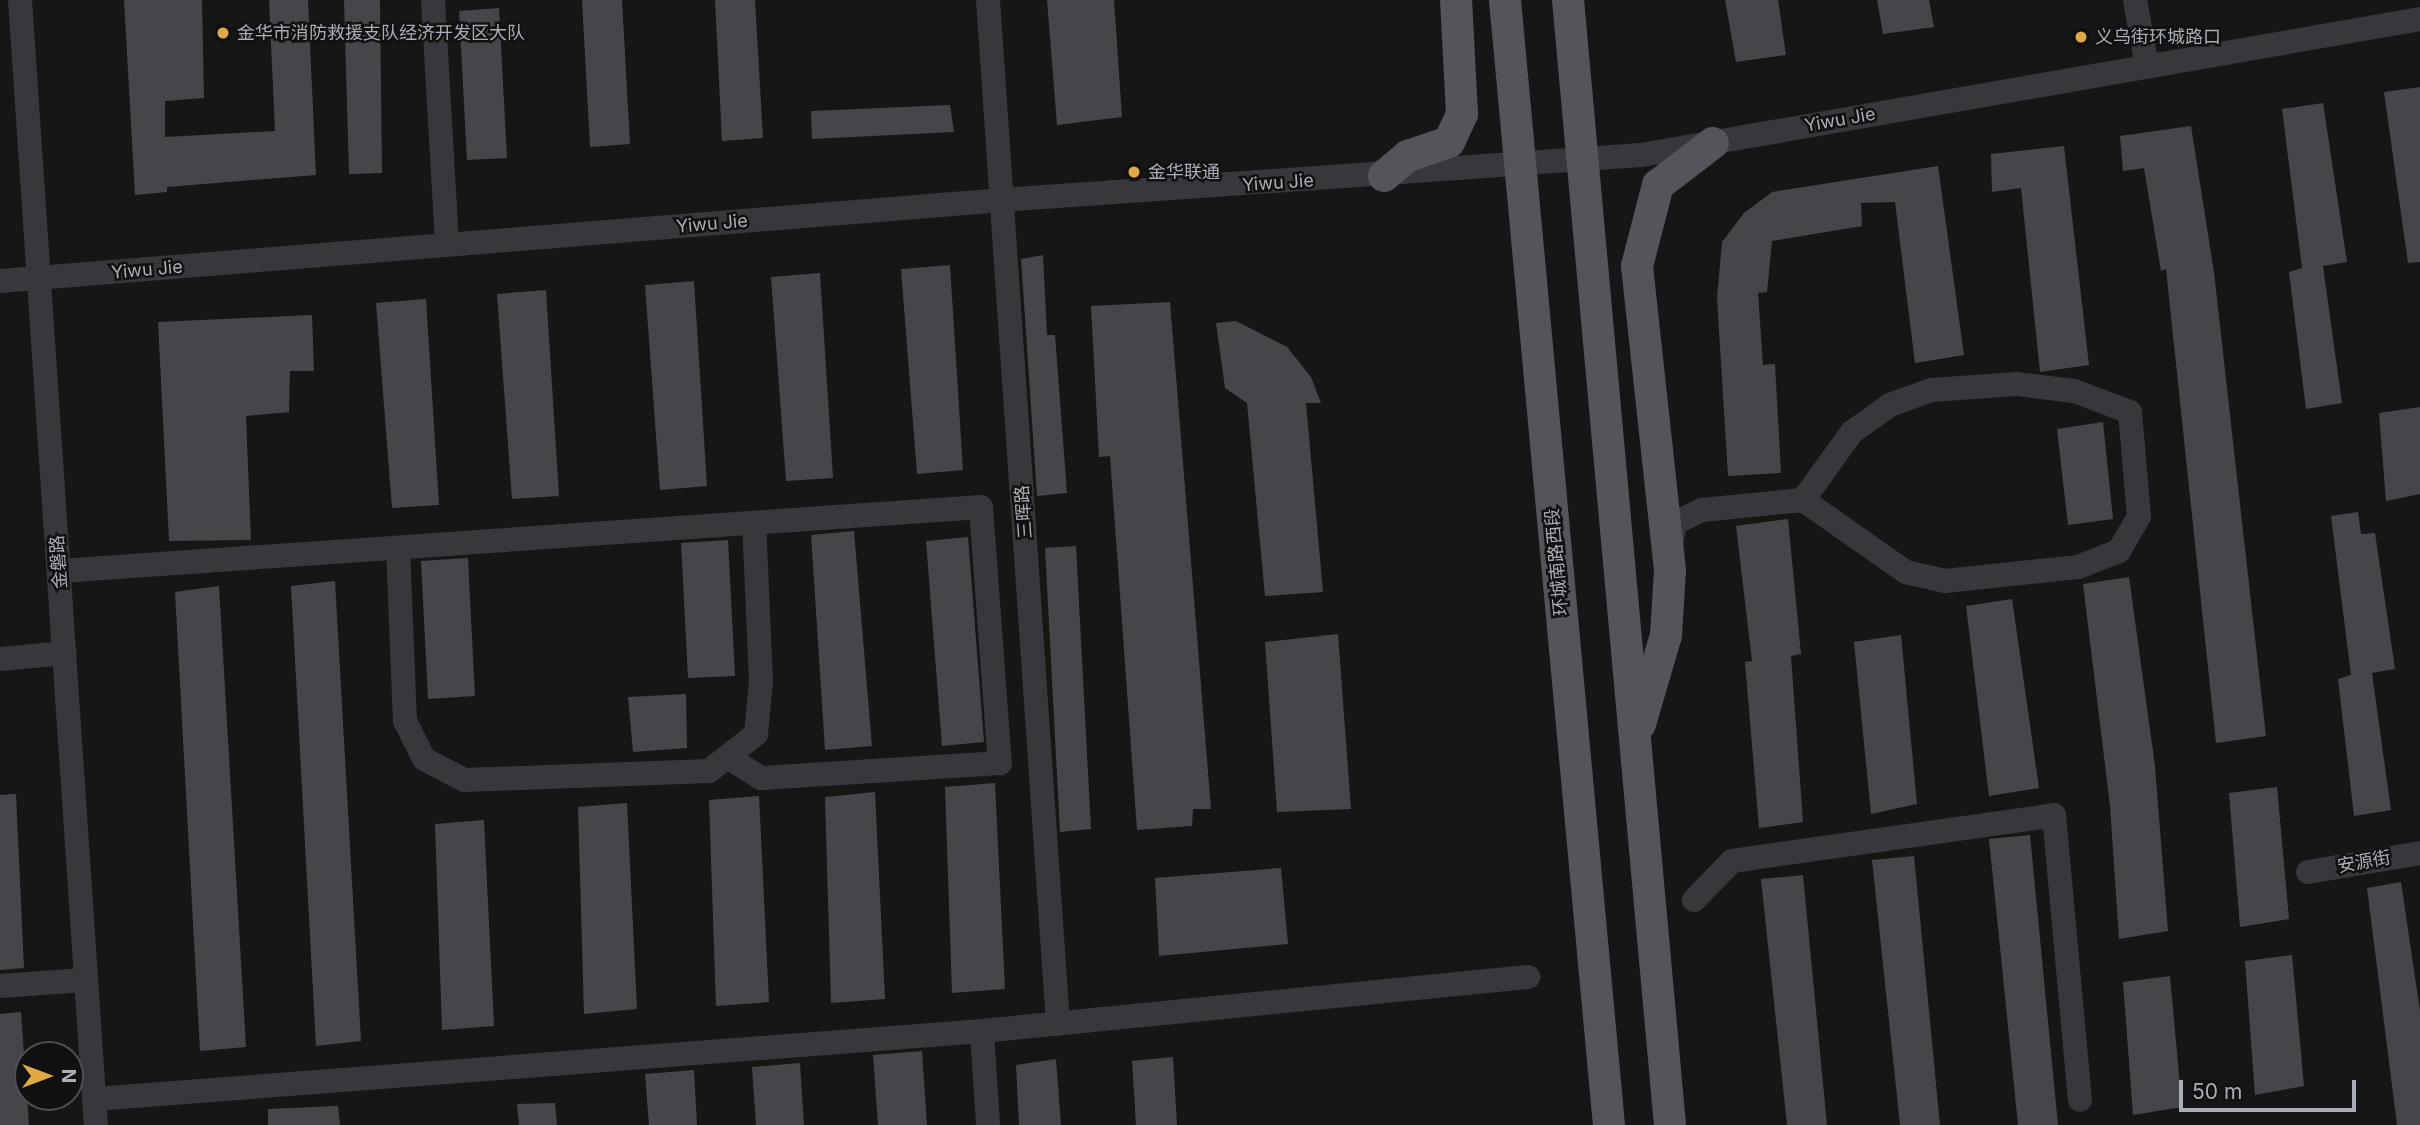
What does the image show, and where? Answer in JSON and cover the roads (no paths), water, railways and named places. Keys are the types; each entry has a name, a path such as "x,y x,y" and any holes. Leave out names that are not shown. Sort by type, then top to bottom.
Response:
{"main road":[{"path":"1384,176 1408,156 1449,142 1462,114 1456,0"},
{"name":"环城南路西段","path":"1505,0 1609,1125"},
{"path":"1568,0 1670,1125"},
{"path":"1635,742 1665,635 1669,556 1637,266 1658,185 1713,142"}],"street":[{"name":"金磐路","path":"20,0 42,278 96,1125"},
{"path":"433,0 447,245"},
{"name":"三晖路","path":"988,0 1058,1024"},
{"path":"2134,0 2147,67"},
{"name":"Yiwu Jie","path":"0,281 1003,200 1384,176 1583,159 1713,142 2420,19"},
{"path":"1669,556 1675,523 1702,510 1802,500 1906,572 1945,581 2078,567 2119,551 2139,517 2130,412 2074,391 2017,384 1931,390 1890,405 1852,432 1802,500"},
{"path":"60,571 981,508 1000,763 761,778 727,757"},
{"path":"398,548 405,721 424,759 464,780 709,771 756,734 761,681 754,523"},
{"path":"0,659 65,653"},
{"path":"1694,900 1732,861 2054,815 2080,1100"},
{"name":"安源街","path":"2308,872 2420,853"},
{"path":"95,1099 982,1031 1528,977"},
{"path":"0,986 85,980"},
{"path":"982,1031 988,1125"}],"place":[{"name":"金华市消防救援支队经济开发区大队","path":"223,33"},
{"name":"义乌街环城路口","path":"2081,37"},
{"name":"金华联通","path":"1134,172"}]}
